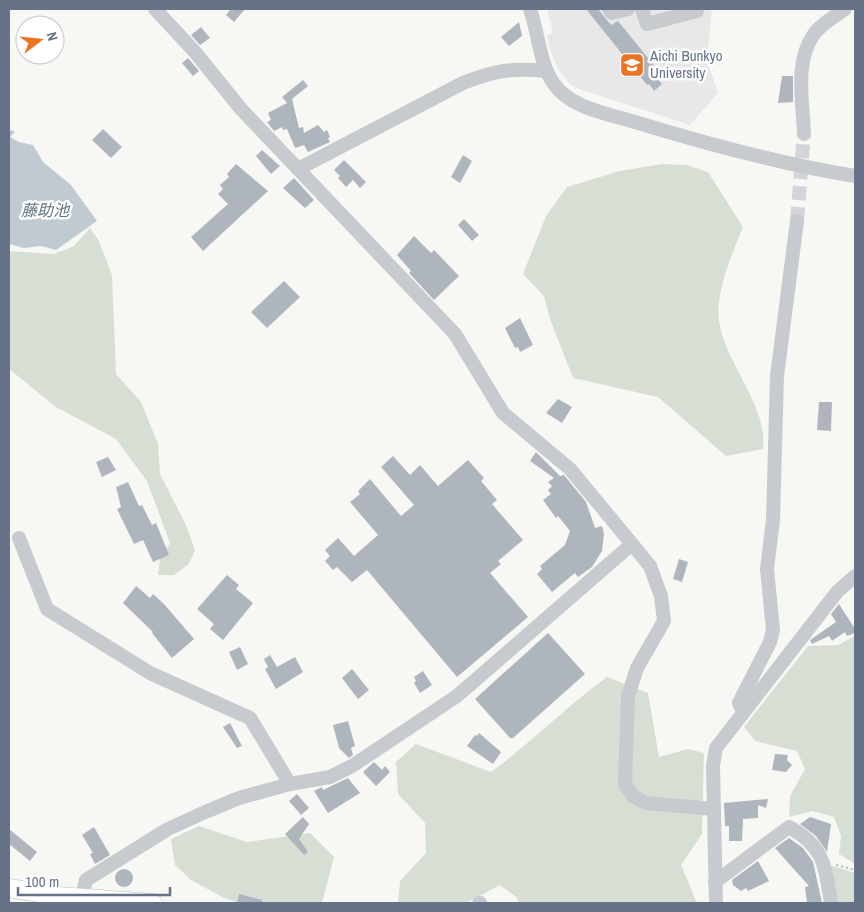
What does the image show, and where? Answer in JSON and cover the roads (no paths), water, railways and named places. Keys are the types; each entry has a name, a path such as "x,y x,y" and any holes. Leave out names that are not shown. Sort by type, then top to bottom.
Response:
{"main road":[{"path":"9,888 55,901 82,897 153,903"}],"street":[{"path":"155,9 195,52 241,109 455,334 503,413 570,469 650,566 661,596 664,621 637,668 628,696 625,784 632,796 646,803 714,810"},
{"path":"530,9 538,29 547,71 554,85 570,98 595,110 685,138 780,162 855,176"},
{"path":"608,9 612,13 628,9"},
{"path":"642,9 648,24 697,11"},
{"path":"804,134 800,77 807,46 815,32 845,9"},
{"path":"298,169 463,83 492,72 516,69 547,71"},
{"path":"743,712 739,703 770,642 773,630 767,569 773,520 777,376 798,221"},
{"path":"19,538 47,609 150,673 250,718 290,784"},
{"path":"82,897 86,880 168,829 239,798 290,784 330,776 352,766 449,701 632,544"},
{"path":"716,903 713,766 716,748 837,592 855,576"},
{"path":"715,882 789,827 805,836 815,846 822,861 830,903"}],"water":[{"name":"藤助池","path":"11,130 15,132 10,137 19,142 33,145 43,162 71,185 97,221 56,250 41,246 24,248 9,244 9,132"}],"tunnel":[{"path":"797,221 804,134"}],"place":[{"name":"Aichi Bunkyo University","path":"632,65"}]}
